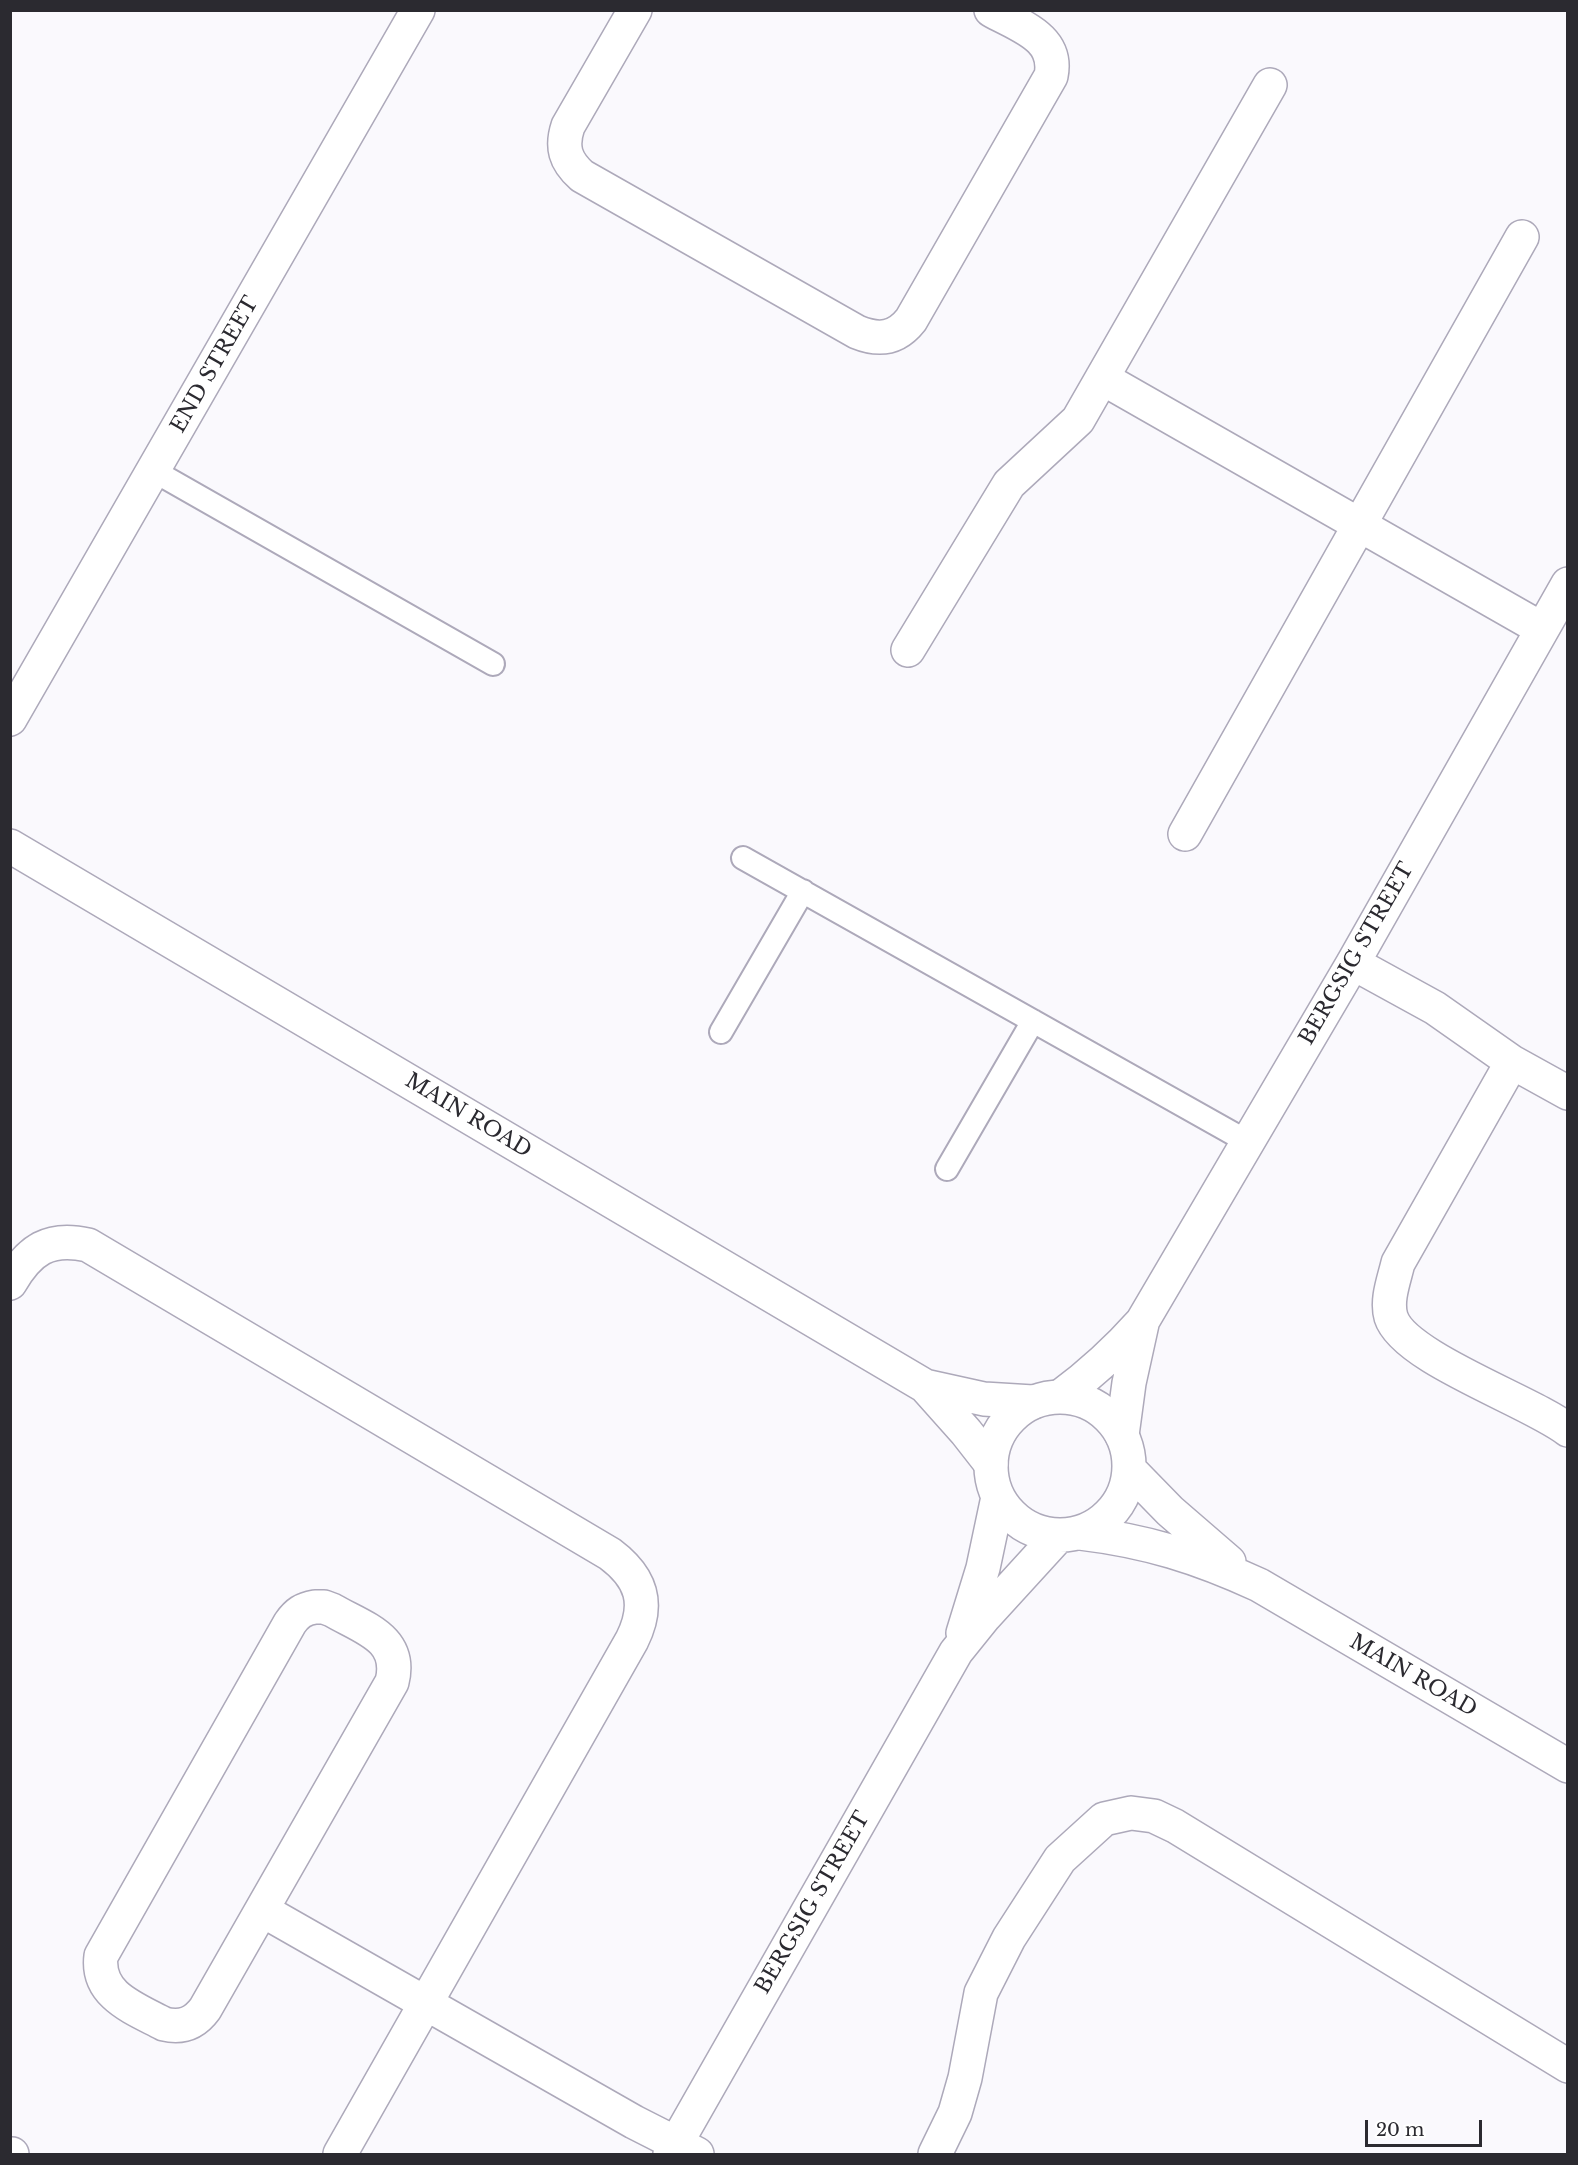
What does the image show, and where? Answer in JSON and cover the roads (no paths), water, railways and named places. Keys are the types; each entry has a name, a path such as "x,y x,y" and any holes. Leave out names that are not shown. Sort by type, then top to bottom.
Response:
{"street":[{"name":"END STREET","path":"10,719 418,10"},
{"path":"635,10 568,126 564,147 573,168 582,176 857,332 870,338 884,338 904,328 911,320 1051,76 1052,54 1042,39 992,10"},
{"path":"908,650 1009,484 1078,420 1270,85"},
{"path":"1185,834 1522,237"},
{"path":"1102,378 1542,629"},
{"name":"BERGSIG STREET","path":"1047,1399 1101,1365 1142,1323 1353,963 1568,584"},
{"name":"MAIN ROAD","path":"10,846 925,1386 966,1432 990,1464"},
{"path":"1353,963 1434,1008 1512,1062 1568,1094"},
{"path":"1512,1062 1398,1263 1390,1295 1391,1317 1401,1335 1429,1355 1568,1430"},
{"path":"10,1283 20,1266 41,1248 54,1243 70,1241 88,1245 610,1554 624,1564 635,1579 641,1596 642,1611 639,1626 632,1640 340,2154"},
{"name":"BERGSIG STREET","path":"1122,1435 1129,1383 1142,1323"},
{"name":"MAIN ROAD","path":"925,1386 984,1399 1047,1399"},
{"path":"1047,1399 1080,1399 1097,1407 1111,1419 1122,1435 1128,1451 1130,1469 1125,1490 1114,1509 1098,1524 1069,1534 1040,1533 1023,1525 1009,1513 998,1497 990,1464 993,1448 1003,1427 1019,1410 1047,1399"},
{"name":"MAIN ROAD","path":"1130,1469 1198,1537 1259,1585"},
{"name":"BERGSIG STREET","path":"956,1652 983,1568 998,1497"},
{"name":"BERGSIG STREET","path":"681,2150 956,1652 1000,1599 1069,1534"},
{"name":"MAIN ROAD","path":"1069,1534 1117,1537 1154,1545 1207,1562 1259,1585 1568,1766"},
{"path":"324,1607 384,1641 391,1649 394,1659 392,1682 262,1910 205,2009 192,2022 182,2026 164,2024 112,1994 105,1985 100,1966 101,1956 290,1623 306,1608 324,1607"},
{"path":"935,2154 955,2113 965,2078 981,1993 1009,1938 1059,1859 1104,1819 1131,1814 1154,1816 1175,1826 1568,2066"},
{"path":"262,1910 681,2150"}],"lane":[{"path":"154,471 493,664"},
{"path":"743,858 1248,1142"},
{"path":"722,1032 803,891"},
{"path":"947,1169 1033,1021"}]}
